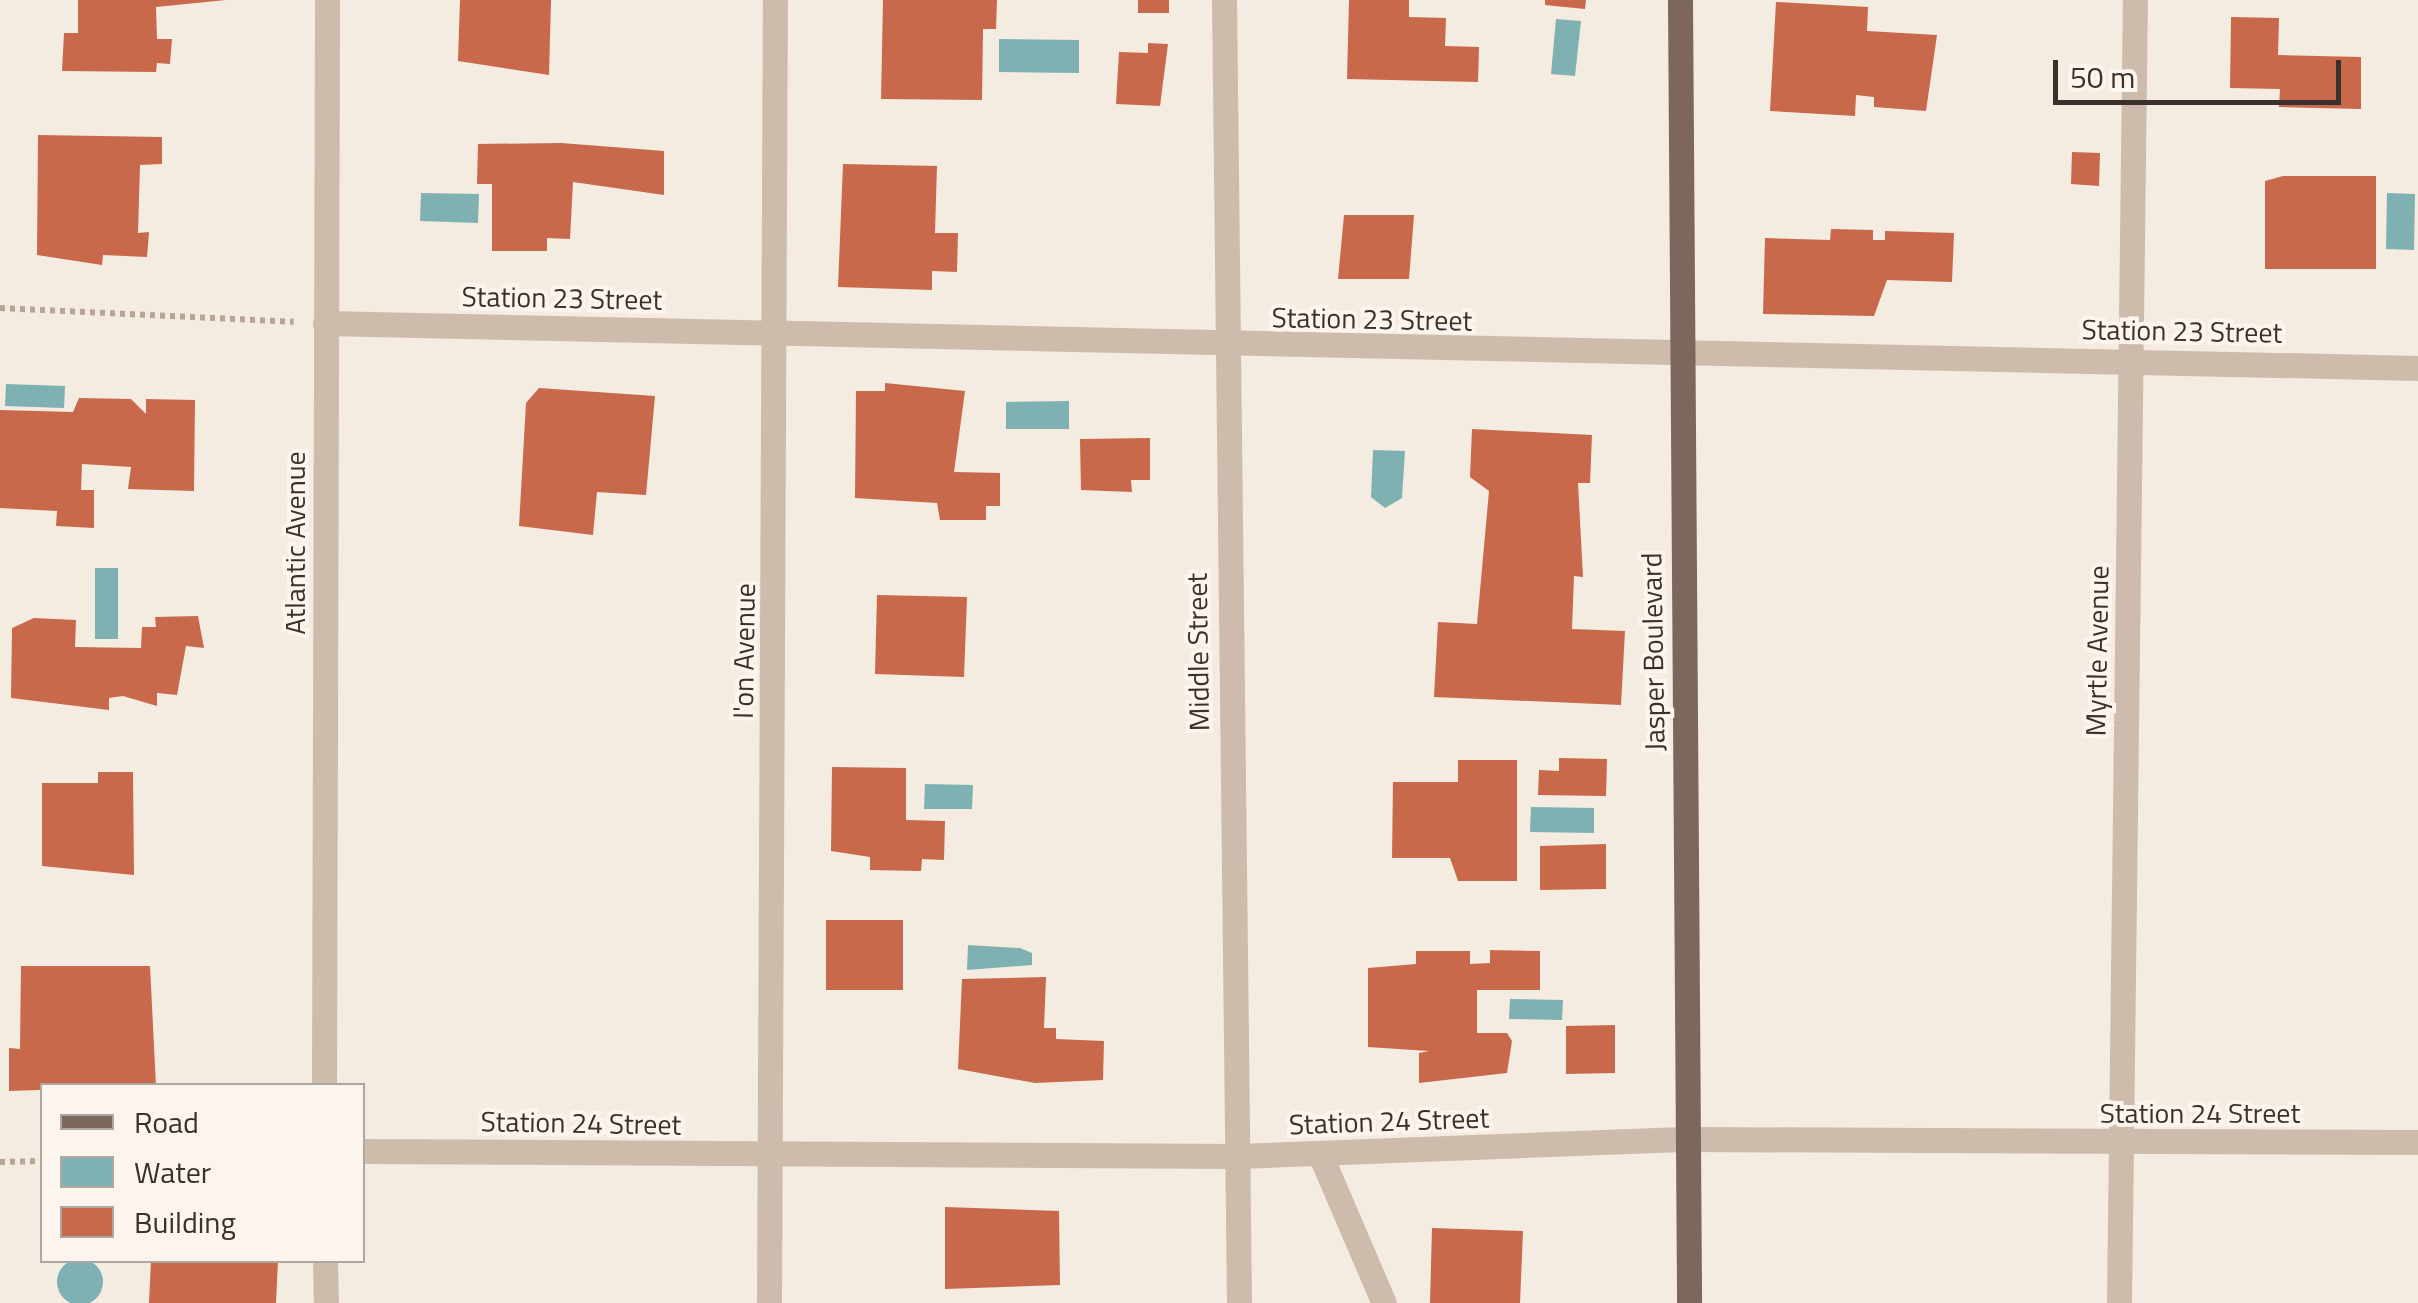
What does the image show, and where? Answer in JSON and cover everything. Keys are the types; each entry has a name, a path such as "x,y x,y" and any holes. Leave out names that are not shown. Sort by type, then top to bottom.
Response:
{"main road":[{"name":"Jasper Boulevard","path":"1680,0 1678,356 1689,1303"}],"street":[{"name":"Atlantic Avenue","path":"324,1083 327,0"},
{"name":"I'on Avenue","path":"769,1303 767,1156 779,334 775,0"},
{"name":"Middle Street","path":"1224,0 1222,345 1239,1303"},
{"name":"Myrtle Avenue","path":"2119,1303 2116,1144 2133,358 2135,0"},
{"name":"Station 23 Street","path":"325,323 1678,356 2133,358 2418,368"},
{"name":"Station 24 Street","path":"365,1151 1238,1156 1690,1139 2116,1144 2418,1142"},
{"path":"1320,1154 1384,1303"},
{"path":"325,1263 326,1303"}],"path":[{"path":"0,308 325,323"},
{"path":"0,1162 40,1161"}],"water":[{"path":"1556,19 1581,21 1575,76 1551,74"},
{"path":"999,39 1079,40 1079,73 999,72"},
{"path":"421,193 479,194 478,223 420,221"},
{"path":"2387,193 2415,194 2414,250 2386,249"},
{"path":"6,384 65,386 64,408 5,406"},
{"path":"1069,401 1069,429 1006,429 1006,402"},
{"path":"1373,450 1405,451 1402,498 1385,508 1371,497"},
{"path":"95,568 118,568 118,639 95,639"},
{"path":"925,784 973,785 972,809 924,809"},
{"path":"1531,807 1594,808 1594,833 1530,832"},
{"path":"968,945 1020,948 1032,953 1032,965 967,970"},
{"path":"1510,999 1563,1000 1562,1020 1509,1019"},
{"path":"68,1263 92,1263 101,1273 101,1291 89,1303 71,1303 59,1291 59,1273"}],"building":[{"path":"78,0 226,0 156,7 157,39 172,39 170,64 157,63 156,72 62,71 64,33 78,33"},
{"path":"460,0 551,0 549,75 458,61"},
{"path":"883,0 997,0 996,29 983,29 982,100 881,99"},
{"path":"1138,0 1169,0 1169,13 1138,13"},
{"path":"1349,0 1409,0 1409,17 1446,18 1445,46 1479,47 1478,82 1347,79"},
{"path":"1545,0 1586,0 1585,9 1545,5"},
{"path":"1776,2 1868,7 1867,31 1937,35 1926,111 1874,107 1874,97 1856,95 1855,116 1770,111"},
{"path":"2231,17 2279,18 2278,55 2361,57 2361,109 2279,107 2280,89 2230,88"},
{"path":"1148,43 1168,44 1160,106 1116,104 1119,52 1148,53"},
{"path":"38,135 162,137 162,164 140,165 138,233 149,232 147,257 103,255 102,265 37,255"},
{"path":"561,143 664,151 664,195 573,182 570,239 547,238 547,251 492,251 492,184 477,184 478,144"},
{"path":"2072,152 2100,153 2099,186 2071,184"},
{"path":"843,164 937,166 935,233 958,233 957,272 932,271 932,290 838,287"},
{"path":"2283,176 2376,176 2376,269 2265,269 2265,181"},
{"path":"1344,215 1414,215 1409,279 1338,279"},
{"path":"1831,229 1873,230 1873,240 1885,240 1885,231 1954,233 1952,282 1887,280 1874,316 1763,314 1765,238 1830,240"},
{"path":"885,383 965,391 954,472 1000,473 1000,506 986,506 986,520 940,520 937,503 855,498 856,391 885,391"},
{"path":"539,388 655,396 646,495 597,492 593,535 519,526 526,403"},
{"path":"79,398 131,399 146,414 146,399 195,400 194,491 128,489 131,467 82,464 81,490 94,490 94,528 56,526 57,511 0,508 0,410 73,412"},
{"path":"1472,429 1592,435 1590,483 1578,483 1583,577 1574,576 1572,629 1625,631 1621,705 1434,697 1438,622 1477,624 1489,491 1470,477"},
{"path":"1150,438 1150,480 1131,480 1132,492 1081,490 1080,439"},
{"path":"877,595 967,597 964,677 875,674"},
{"path":"198,616 204,648 186,646 177,695 157,693 157,706 123,696 109,698 109,710 11,698 12,628 34,618 76,620 75,647 141,648 142,627 156,627 155,617"},
{"path":"1559,758 1607,759 1606,796 1538,795 1539,770 1559,771"},
{"path":"1458,760 1517,760 1517,881 1458,881 1450,858 1392,858 1393,782 1458,782"},
{"path":"832,767 906,768 906,820 945,821 944,860 922,859 921,871 870,870 870,857 831,851"},
{"path":"98,772 133,772 134,875 42,866 42,783 98,783"},
{"path":"1606,844 1606,889 1540,890 1540,846"},
{"path":"826,920 903,920 903,990 826,990"},
{"path":"1490,950 1540,951 1540,990 1477,990 1477,1033 1507,1033 1512,1041 1507,1073 1419,1083 1419,1053 1429,1051 1368,1047 1368,968 1416,964 1416,951 1470,951 1470,964 1490,963"},
{"path":"21,966 150,966 156,1083 40,1083 40,1090 9,1091 9,1048 20,1049"},
{"path":"1046,977 1044,1028 1056,1028 1056,1039 1104,1041 1103,1080 1035,1083 958,1069 962,979"},
{"path":"1615,1025 1615,1073 1566,1074 1566,1026"},
{"path":"945,1207 1059,1211 1060,1285 945,1289"},
{"path":"1432,1228 1523,1231 1520,1303 1430,1303"},
{"path":"151,1263 278,1263 276,1303 149,1303"}]}
